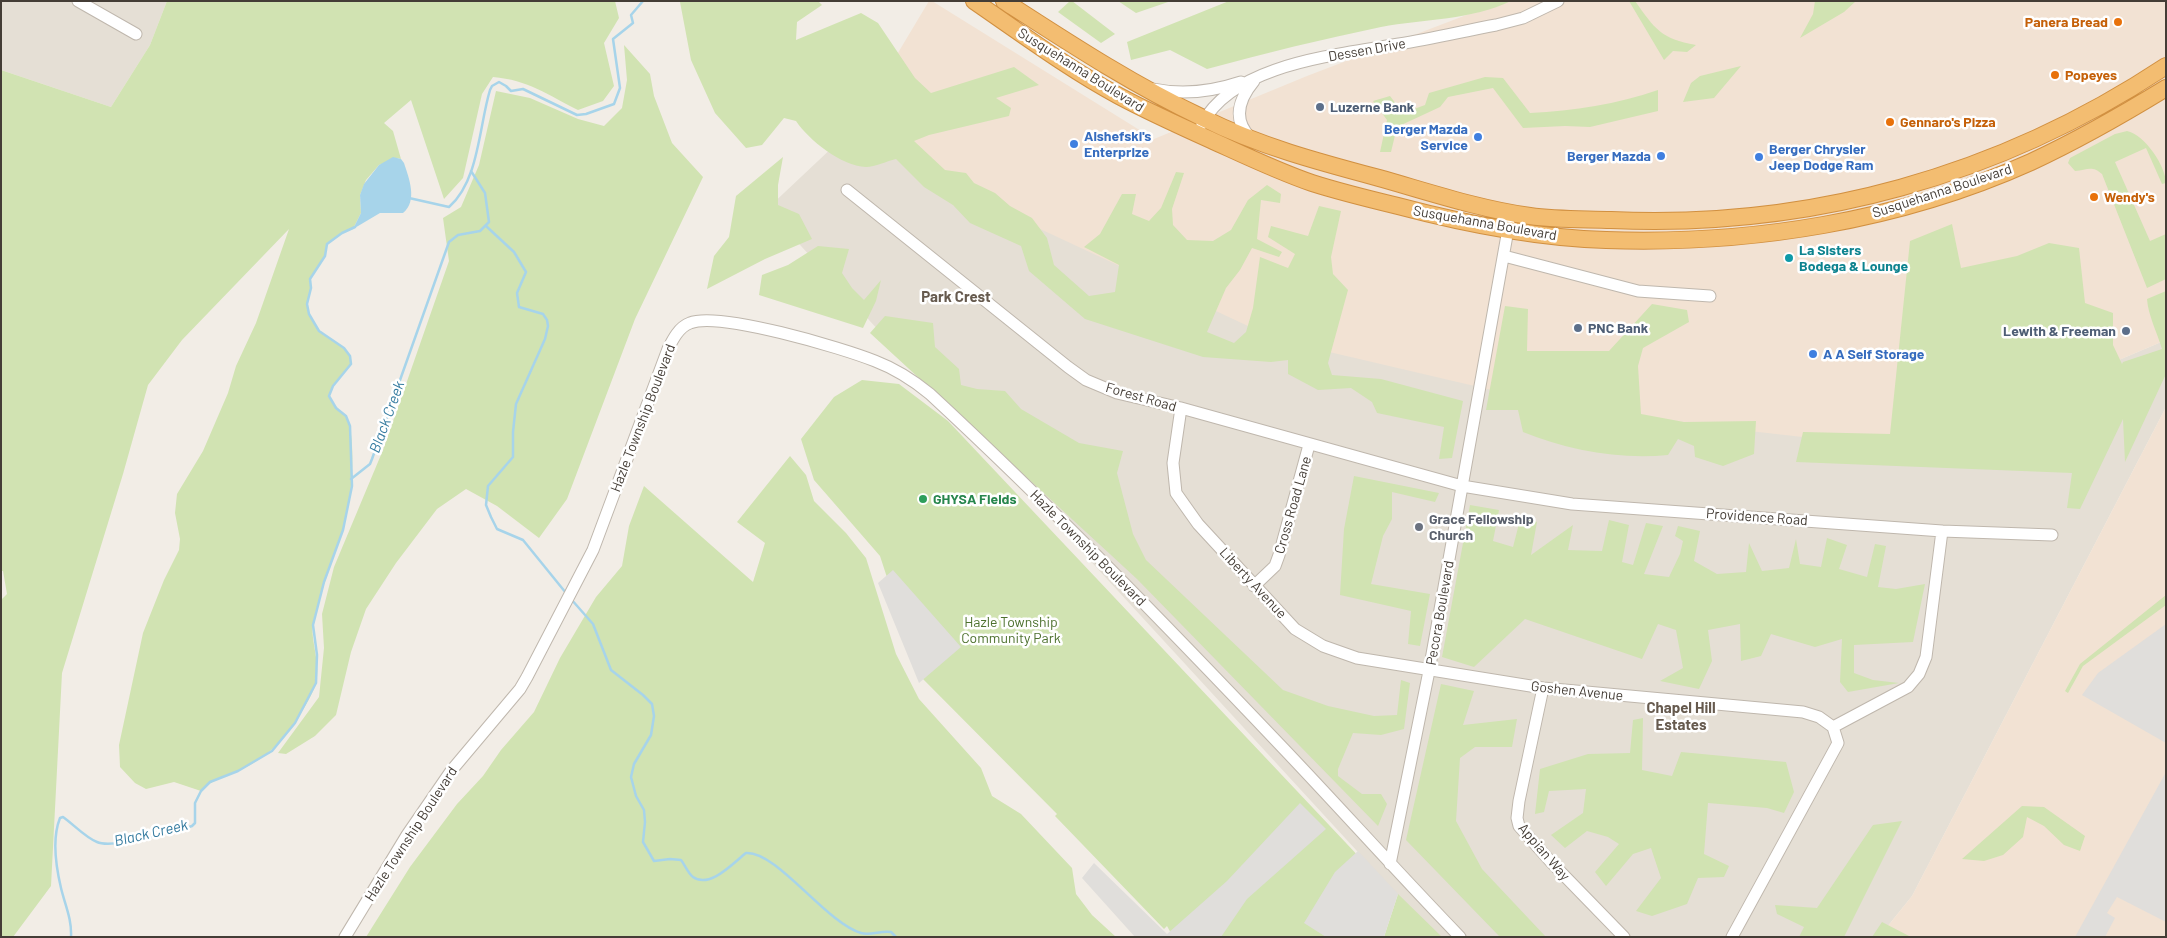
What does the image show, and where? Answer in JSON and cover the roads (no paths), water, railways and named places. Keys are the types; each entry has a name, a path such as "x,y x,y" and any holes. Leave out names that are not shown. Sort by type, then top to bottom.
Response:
{"highway":[{"name":"Susquehanna Boulevard","path":"974,1 1116,94 1201,127 1253,140 1287,153 1476,206 1539,217 1688,222 1758,216 1819,207 1868,196 1928,181 2021,146 2090,112 2166,66"},
{"name":"Susquehanna Boulevard","path":"1004,1 1259,162 1312,183 1447,219 1508,230 1606,240 1679,239 1758,234 1850,220 1894,209 1954,191 2030,162 2102,126 2166,88"}],"street":[{"path":"78,1 136,34"},
{"name":"Dessen Drive","path":"1201,127 1221,101 1257,76 1300,62 1413,42 1523,18 1558,1"},
{"path":"1136,85 1164,91 1194,91 1226,87 1257,76"},
{"path":"1253,140 1242,129 1239,115 1242,99 1257,76"},
{"name":"Forest Road","path":"847,190 1086,380 1117,393 1181,408 1462,486"},
{"name":"Pecora Boulevard","path":"1390,864 1429,671 1511,213"},
{"path":"1504,256 1630,290 1710,296"},
{"name":"Hazle Township Boulevard","path":"345,937 407,835 440,787 520,689 527,677 593,550 668,348 681,329 689,323 703,320 730,322 840,348 876,361 907,376 918,384 950,412 1127,587 1284,749 1460,937"},
{"name":"Liberty Avenue","path":"1181,408 1173,463 1176,493 1198,524 1254,586 1295,629 1323,646 1357,658 1429,671"},
{"name":"Cross Road Lane","path":"1254,586 1275,566 1310,445"},
{"name":"Providence Road","path":"1462,486 1572,504 1942,531 2052,535"},
{"path":"1732,937 1838,743 1833,728 1908,687 1919,674 1926,656 1942,531"},
{"name":"Goshen Avenue","path":"1429,671 1543,688 1803,712 1819,718 1833,728"},
{"name":"Appian Way","path":"1543,688 1519,801 1518,826 1624,937"}],"water":[{"path":"393,157 401,159 408,175 411,196 408,208 403,213 380,213 353,229 361,213 360,195 364,184 379,165"}],"waterway":[{"name":"Black Creek","path":"409,198 449,207 459,196 467,183 477,152 490,90 492,86 499,82 511,91 523,89 577,115 586,114 614,104 620,88 613,39 633,23 631,15 643,1"},
{"name":"Black Creek","path":"351,479 370,464 449,242 458,235 480,231 489,222 485,193 471,171"},
{"path":"486,226 514,252 526,272 517,293 519,307 543,314 548,326 545,339 516,404 513,457 488,486 486,505 497,529 523,540 566,593"},
{"name":"Black Creek","path":"71,937 69,918 56,862 55,843 60,818 63,817 93,840 105,844 129,842 192,826 195,823 195,803 201,791 210,782 238,771 272,751 295,723 316,683 317,655 313,625 324,582 343,530 352,486 350,426 346,416 336,408 329,396 333,386 351,364 350,356 344,348 319,331 309,314 307,304 311,288 310,279 325,256 327,244 342,233 355,227"},
{"path":"571,599 593,624 611,670 652,704 654,716 651,735 634,764 631,777 636,796 644,810 643,842 654,861 681,860 693,877 707,880 721,873 746,853 758,855 772,863 832,916 847,926 865,934 891,932 896,937"}],"place":[{"name":"Panera Bread","path":"2118,22"},
{"name":"Popeyes","path":"2055,75"},
{"name":"Luzerne Bank","path":"1320,107"},
{"name":"Gennaro's Pizza","path":"1890,122"},
{"name":"Berger Mazda Service","path":"1478,137"},
{"name":"Alshefski's Enterprize","path":"1074,144"},
{"name":"Berger Mazda","path":"1661,156"},
{"name":"Berger Chrysler Jeep Dodge Ram","path":"1759,157"},
{"name":"Wendy's","path":"2094,197"},
{"name":"La Sisters Bodega & Lounge","path":"1789,258"},
{"name":"PNC Bank","path":"1578,328"},
{"name":"Lewith & Freeman","path":"2126,331"},
{"name":"A A Self Storage","path":"1813,354"},
{"name":"GHYSA Fields","path":"923,499"},
{"name":"Grace Fellowship Church","path":"1419,527"}],"district":[{"name":"Park Crest","path":"956,297"},
{"name":"Chapel Hill Estates","path":"1681,716"}],"park label":[{"name":"Hazle Township Community Park","path":"1011,630"}]}
